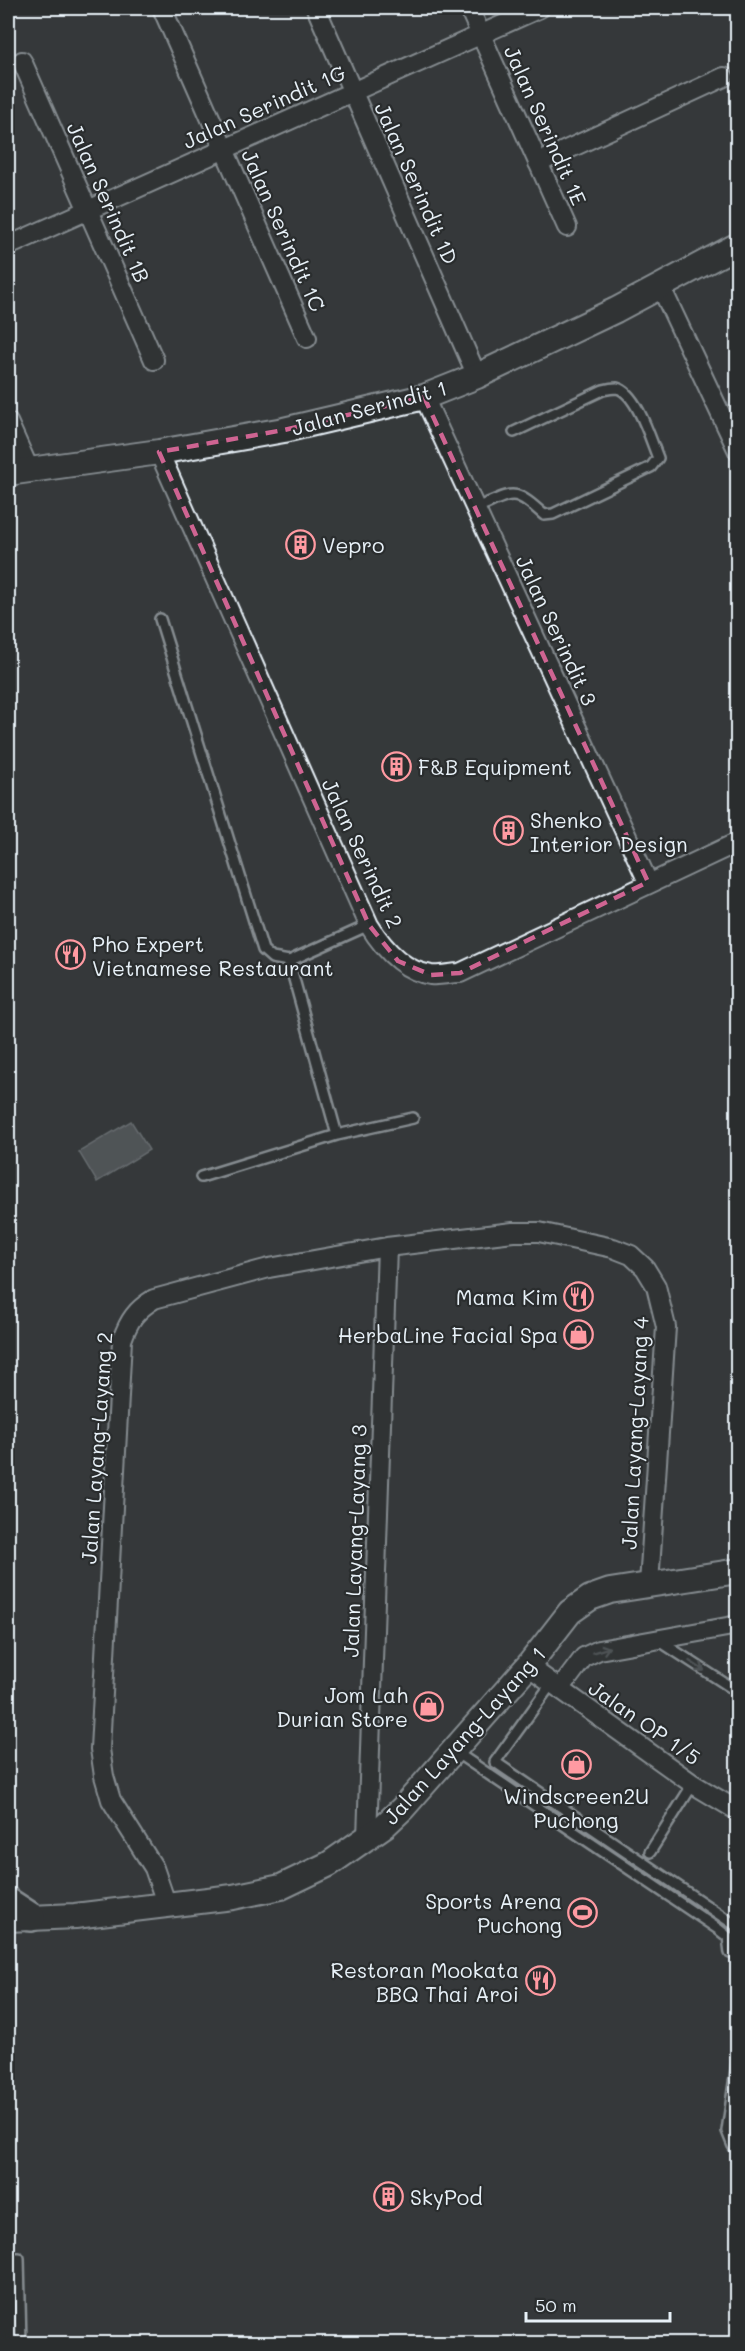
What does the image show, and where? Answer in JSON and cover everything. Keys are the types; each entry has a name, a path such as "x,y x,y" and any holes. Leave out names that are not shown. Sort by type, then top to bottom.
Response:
{"main road":[{"path":"8,1902 19,1918"}],"street":[{"name":"Jalan Serindit 1C","path":"162,8 307,338"},
{"name":"Jalan Serindit 1D","path":"316,8 477,376"},
{"name":"Jalan Serindit 1E","path":"469,8 567,227"},
{"name":"Jalan Serindit 1G","path":"8,246 540,8"},
{"name":"Jalan Serindit 1B","path":"22,61 153,360"},
{"path":"538,163 724,77"},
{"name":"Jalan Serindit 1","path":"18,471 159,452 284,430 424,397 477,376 616,310 738,245"},
{"path":"660,285 738,452"},
{"name":"Jalan Serindit 3","path":"424,397 648,882"},
{"path":"8,422 18,471"},
{"name":"Jalan Serindit 2","path":"159,452 369,925 381,945 398,961 431,975 460,973 648,882 738,842"},
{"name":"Jalan Layang-Layang 2","path":"167,1906 154,1868 111,1800 100,1749 122,1351 125,1331 137,1309 154,1299 269,1268 387,1247 513,1232 539,1232 613,1248 631,1255 645,1268 656,1286"},
{"name":"Jalan Layang-Layang 3","path":"367,1838 387,1247"},
{"name":"Jalan Layang-Layang 4","path":"649,1584 666,1327 656,1286"},
{"name":"Jalan Layang-Layang 1","path":"19,1918 167,1906 233,1898 281,1887 329,1864 385,1825 454,1751 528,1666 570,1612 590,1598 610,1591 738,1571"},
{"path":"556,1686 584,1657 599,1650 738,1625"},
{"name":"Jalan OP 1/5","path":"528,1666 693,1784 738,1811"}],"lane":[{"path":"476,508 512,494 524,496 544,516 554,514 651,467 658,458 634,402 628,393 616,388 603,390 514,432"},
{"path":"160,620 263,950 272,958 289,960 369,925"},
{"path":"289,960 337,1134"},
{"path":"201,1177 337,1134 413,1118"},
{"path":"656,1639 738,1692"},
{"path":"556,1686 495,1762 738,1926"},
{"path":"454,1751 718,1929 728,1937 730,1953"},
{"path":"650,1852 693,1784"},
{"path":"738,2056 727,2131 733,2146 738,2148"},
{"path":"8,2258 19,2259 21,2343"}],"highlighted area":[{"path":"424,397 648,882 460,973 431,975 398,961 369,925 159,452 284,430"}],"shaded area":[{"path":"131,1121 149,1150 97,1182 79,1152"}],"place":[{"name":"Vepro","path":"301,544"},
{"name":"F&B Equipment","path":"397,766"},
{"name":"Shenko Interior Design","path":"509,831"},
{"name":"Pho Expert Vietnamese Restaurant","path":"71,955"},
{"name":"Mama Kim","path":"579,1296"},
{"name":"HerbaLine Facial Spa","path":"579,1334"},
{"name":"Jom Lah Durian Store","path":"429,1706"},
{"name":"Windscreen2U Puchong","path":"576,1764"},
{"name":"Sports Arena Puchong","path":"583,1912"},
{"name":"Restoran Mookata BBQ Thai Aroi","path":"540,1981"},
{"name":"SkyPod","path":"389,2196"}]}
